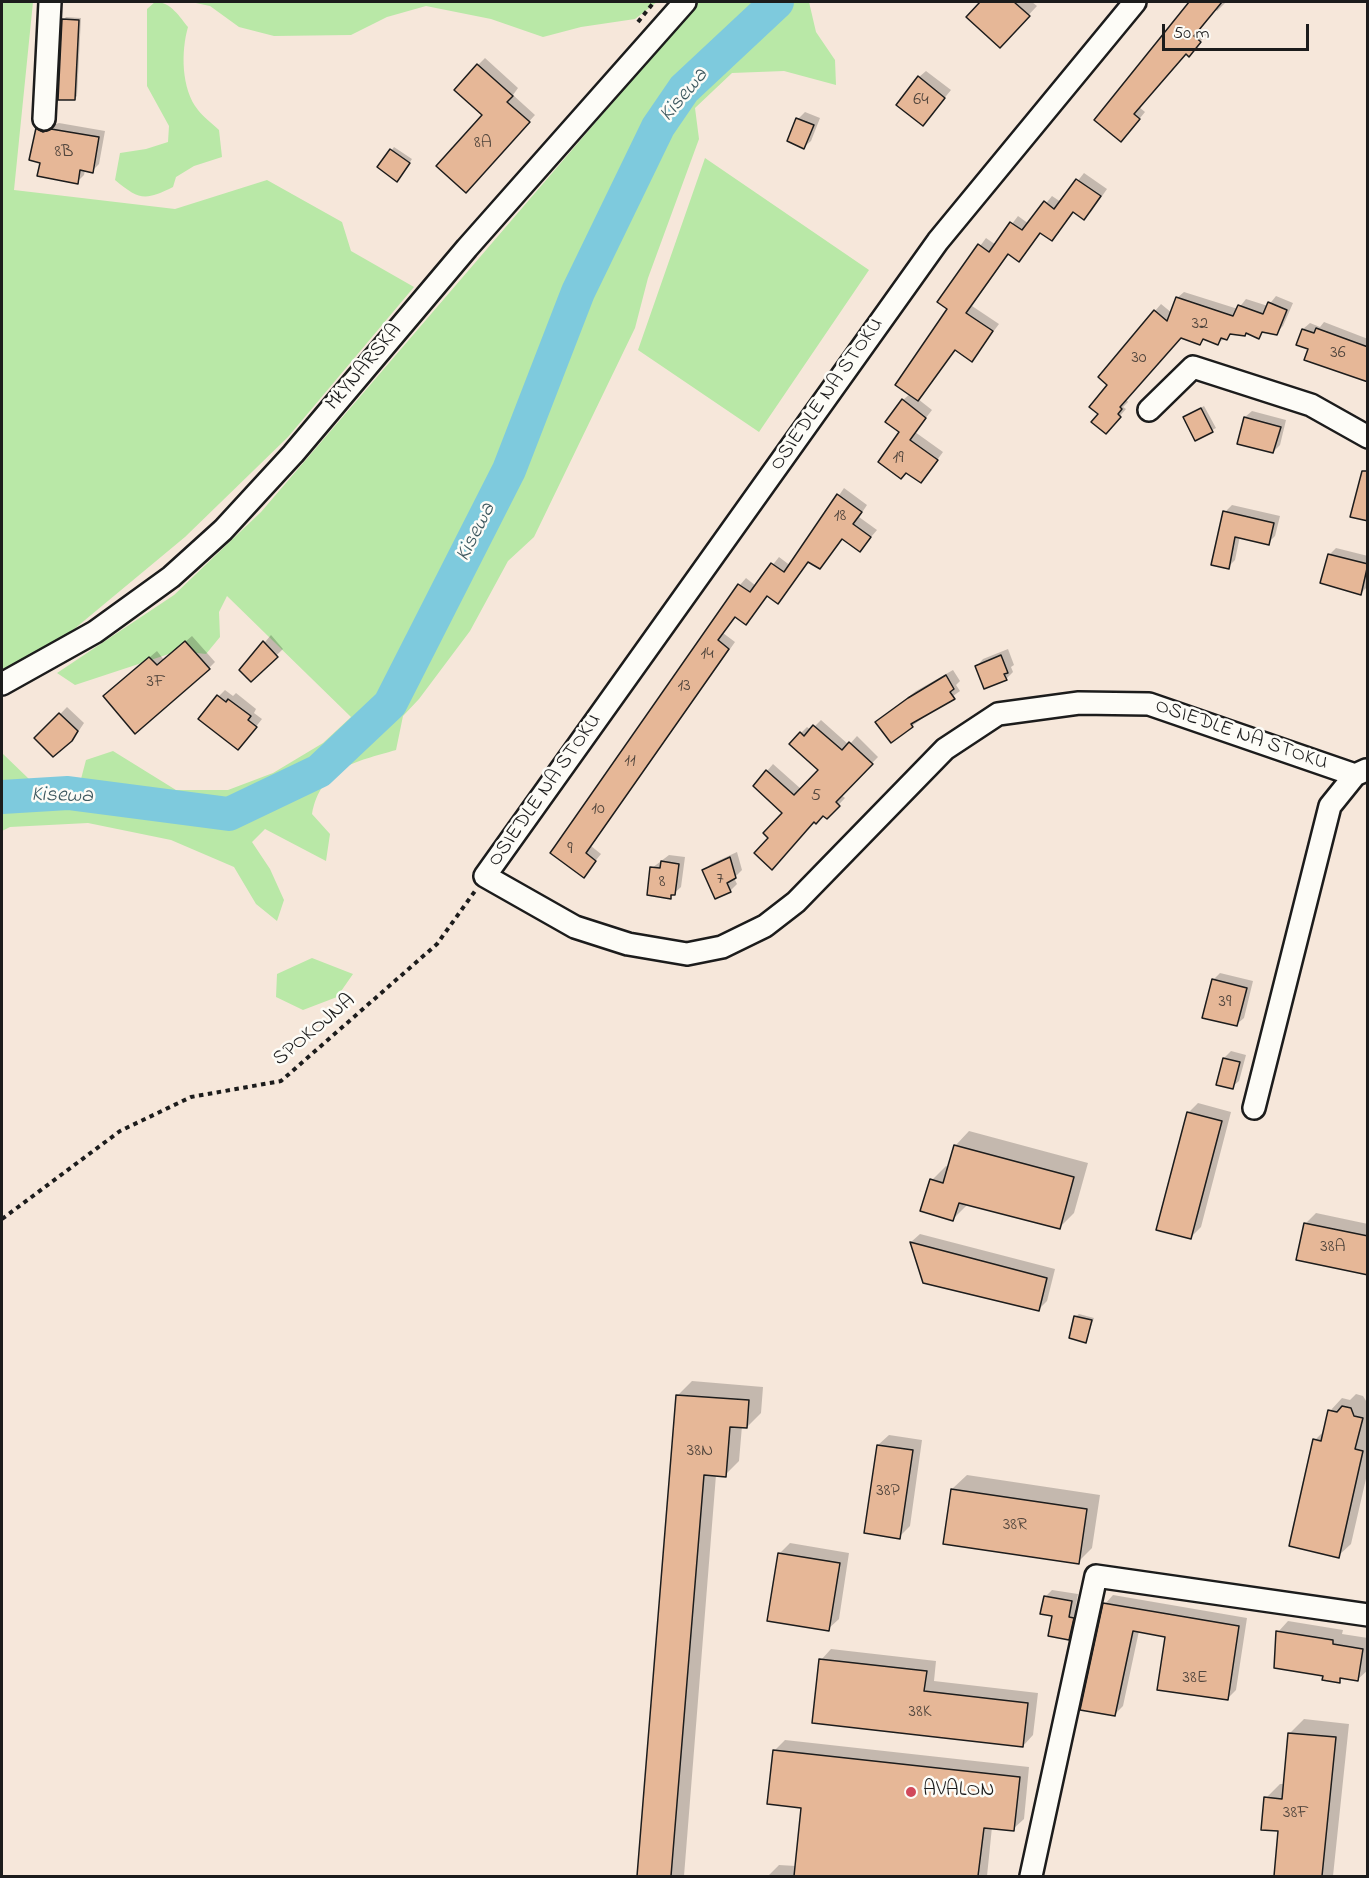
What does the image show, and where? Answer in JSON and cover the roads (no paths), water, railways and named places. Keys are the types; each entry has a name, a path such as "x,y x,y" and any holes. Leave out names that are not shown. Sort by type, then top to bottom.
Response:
{"street":[{"path":"44,119 50,2"},
{"name":"MŁYNARSKA","path":"2,684 95,632 171,577 223,530 293,454 467,248 685,2"},
{"name":"OSIEDLE NA STOKU","path":"1135,2 938,241 485,876 575,927 628,944 687,954 722,947 765,926 796,902 945,749 998,714 1079,703 1149,704 1361,772"},
{"path":"1149,410 1193,367 1311,405 1368,437"},
{"path":"1254,1108 1330,806 1361,772"},
{"path":"1030,1876 1096,1576 1368,1615"}],"waterway":[{"name":"Kisewa","path":"2,797 68,793 229,814 319,771 390,704 509,470 578,292 658,127 684,89 777,2"}],"place":[{"name":"AVALON","path":"911,1792"}]}
